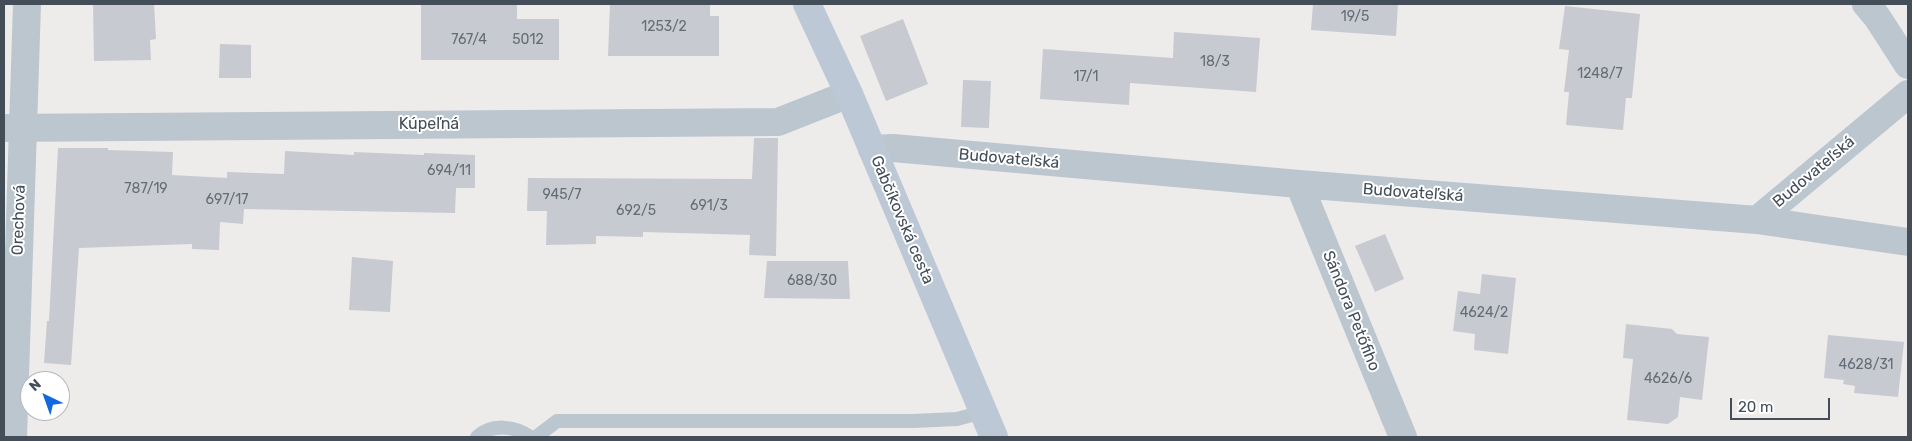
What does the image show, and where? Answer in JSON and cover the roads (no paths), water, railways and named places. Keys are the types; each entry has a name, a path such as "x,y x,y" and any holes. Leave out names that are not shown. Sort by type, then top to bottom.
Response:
{"main road":[{"name":"Gabčíkovská cesta","path":"807,4 849,94 994,437"}],"street":[{"name":"Orechová","path":"13,437 13,128 27,4"},
{"path":"1866,4 1877,17 1908,65"},
{"name":"Kúpeľná","path":"13,128 778,122 849,94"},
{"name":"Budovateľská","path":"872,149 893,148 1298,184 1757,220 1908,94"},
{"name":"Sándora Petőfiho","path":"1298,184 1403,437"},
{"path":"1757,220 1908,242"}],"lane":[{"path":"536,437 557,421 913,421 957,420 983,412"},
{"path":"477,437 493,428 508,427 522,431 530,437"}]}
